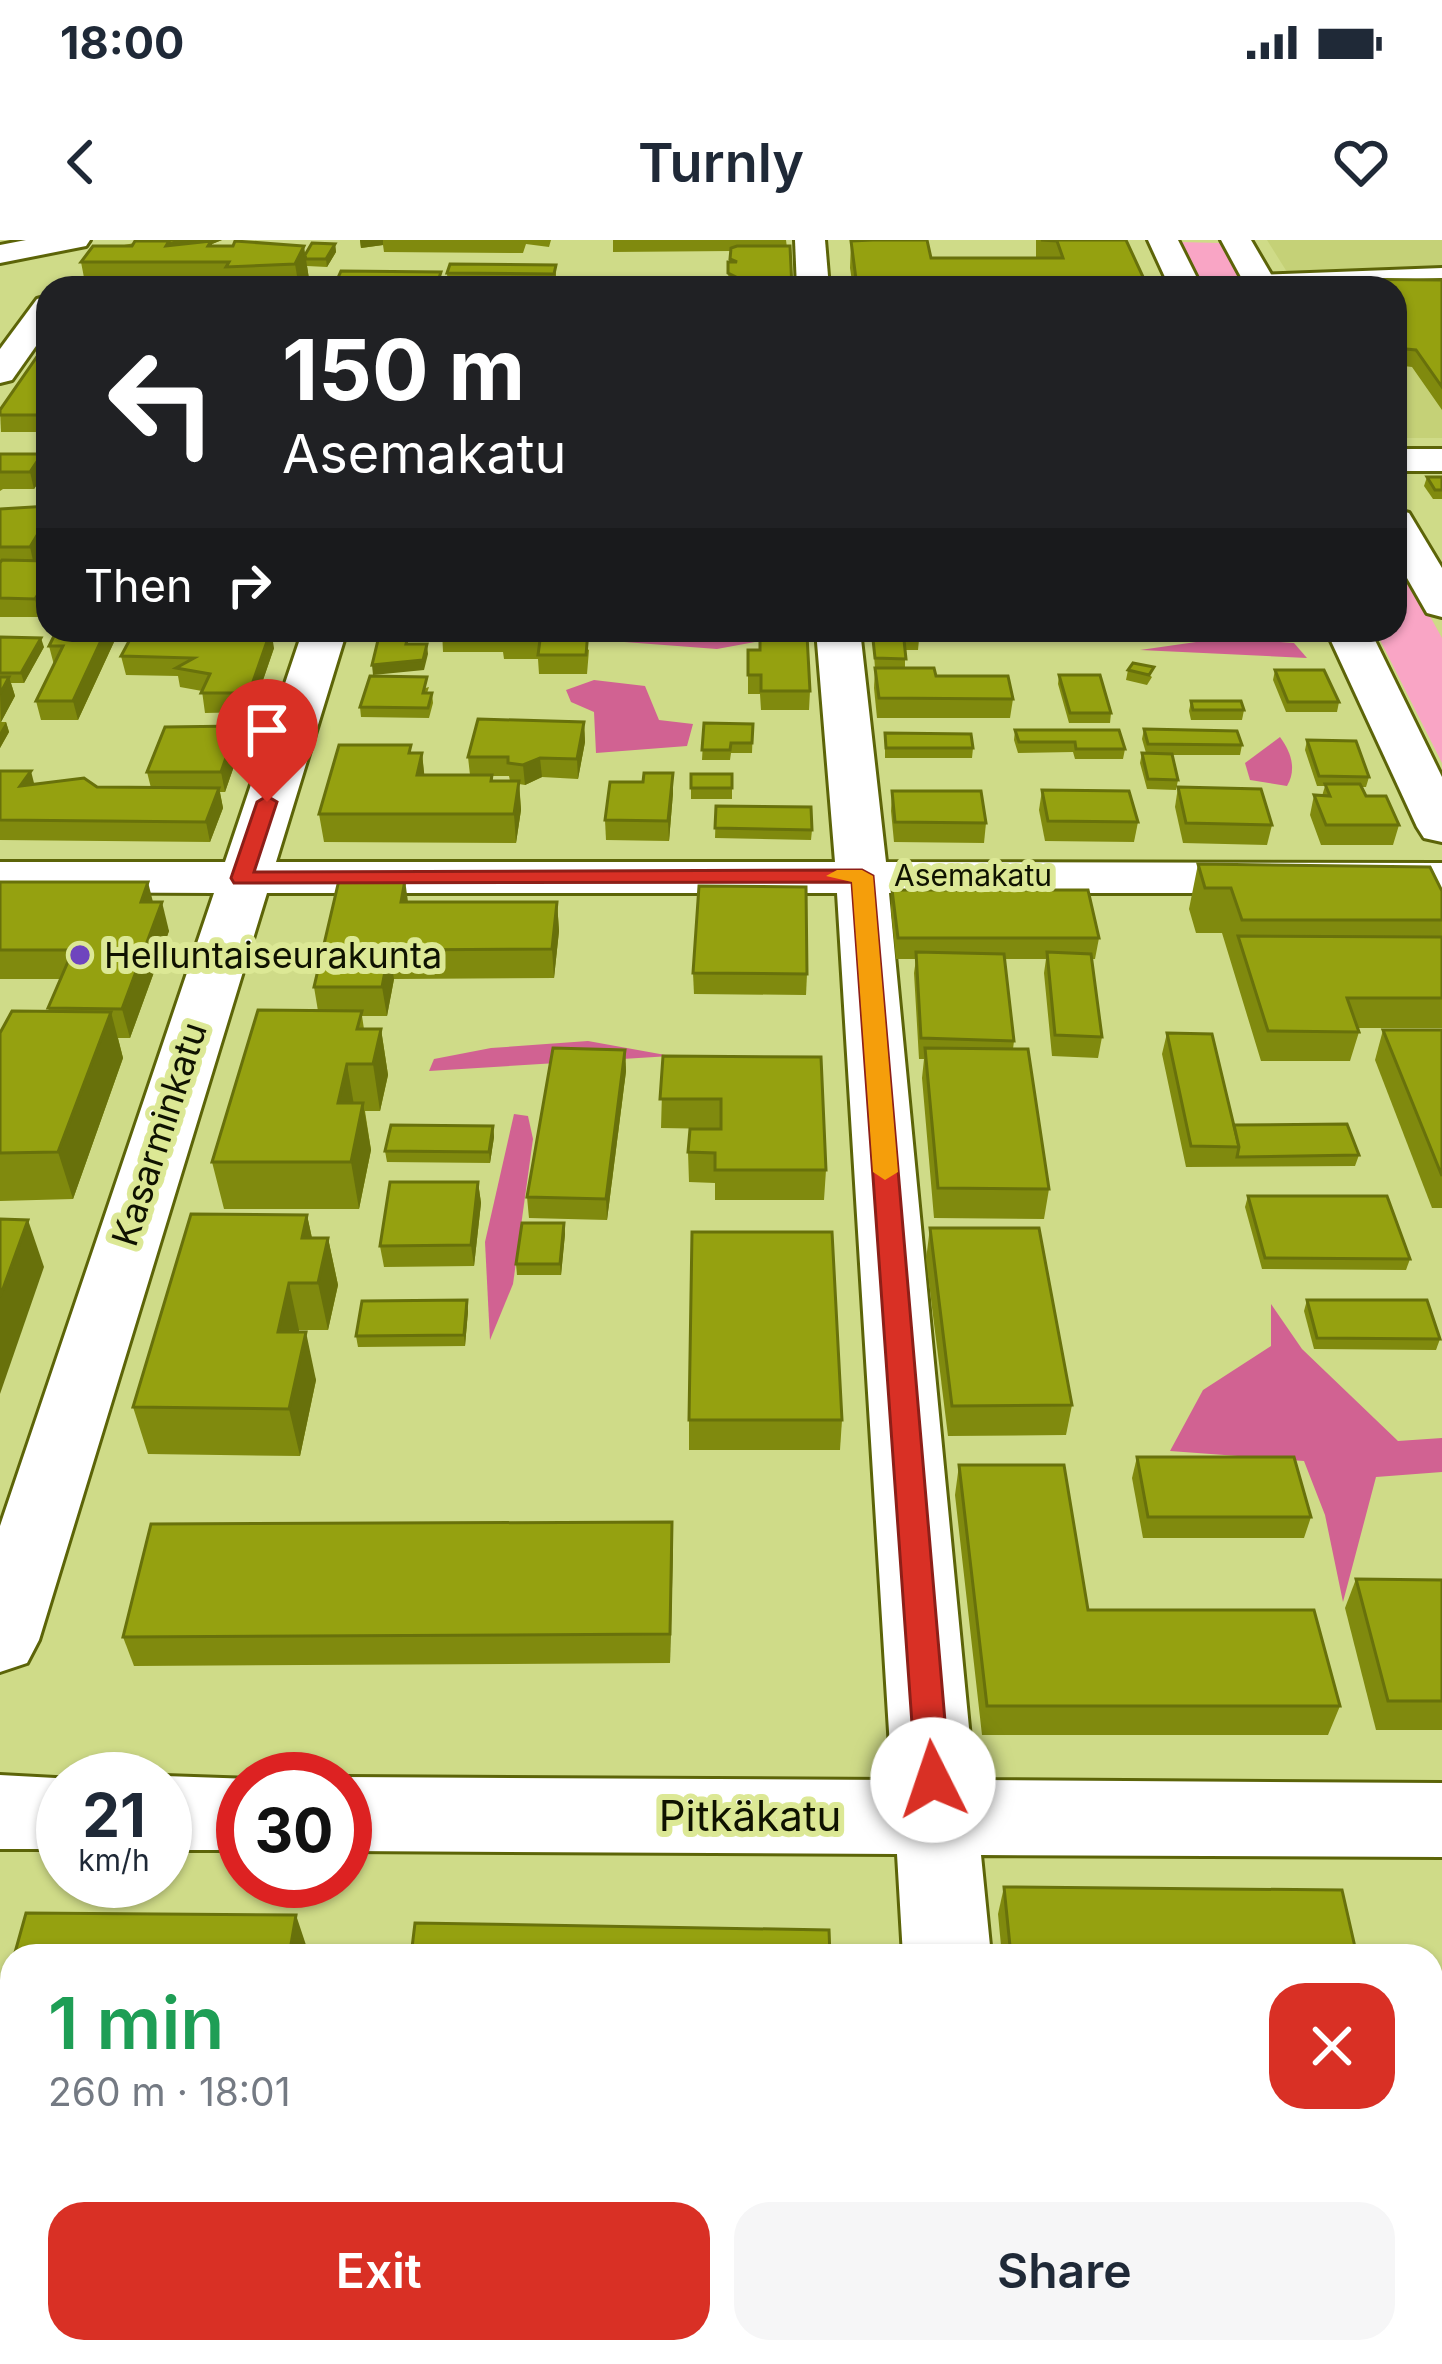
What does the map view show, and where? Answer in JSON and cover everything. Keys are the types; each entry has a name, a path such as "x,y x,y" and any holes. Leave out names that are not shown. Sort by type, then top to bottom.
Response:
{"street":[{"path":"810,240 812,276"},
{"path":"1163,240 1180,276"},
{"path":"1235,240 1255,276"},
{"path":"0,254 66,265"},
{"path":"0,373 36,323"},
{"path":"1407,460 1442,460"},
{"path":"1407,542 1442,604"},
{"name":"Kasarminkatu","path":"0,1640 241,878 321,642"},
{"path":"839,642 862,876 946,1944"},
{"path":"1354,642 1442,827"},
{"name":"Asemakatu","path":"0,877 1442,878"},
{"path":"0,1812 36,1812"},
{"name":"Pitkäkatu","path":"372,1814 1442,1820"}],"lane":[{"path":"1312,256 1318,276"},
{"path":"1368,276 1442,273"}],"shaded area":[{"path":"1267,240 1442,240 1442,438 1407,438 1407,276 1290,276"},
{"path":"1179,242 1220,243 1238,276 1196,276"},
{"path":"1407,575 1442,638 1442,763 1381,642 1407,642"},
{"path":"624,642 755,642 717,649"},
{"path":"1196,642 1280,642 1294,643 1307,658 1140,650"},
{"path":"594,680 645,686 659,720 693,724 687,746 596,753 594,712 571,702 566,690"},
{"path":"1280,737 1291,761 1287,786 1250,780 1245,763"},
{"path":"588,1041 671,1056 429,1071 434,1059 491,1048"},
{"path":"514,1114 528,1116 533,1139 513,1284 490,1340 485,1242"},
{"path":"1271,1304 1302,1349 1398,1441 1442,1438 1442,1472 1376,1477 1343,1602 1325,1515 1304,1461 1170,1451 1203,1390 1271,1346"}],"building":[{"path":"927,240 931,258 1063,258 1057,241 1041,240 1126,240 1143,276 856,276 851,241"},
{"path":"135,241 169,241 166,246 211,241 208,246 233,246 235,241 304,246 295,264 226,267 229,262 81,262 93,246 132,246"},
{"path":"312,243 335,244 326,259 306,259"},
{"path":"790,246 791,276 734,276 728,273 728,262 737,262 730,259 731,248"},
{"path":"450,264 556,265 554,274 447,273"},
{"path":"341,271 441,272 440,276 339,276"},
{"path":"1407,280 1442,280 1442,387 1416,350 1407,349"},
{"path":"36,358 36,415 0,415"},
{"path":"0,454 36,454 30,472 0,472"},
{"path":"1427,477 1442,477 1442,490 1435,490"},
{"path":"36,507 36,537 30,547 0,547 0,509"},
{"path":"36,561 35,599 0,598 0,563"},
{"path":"0,637 36,638 39,642 21,673 0,673"},
{"path":"51,642 100,642 73,701 36,701 63,646 49,646"},
{"path":"129,642 267,642 249,693 201,693 210,674 176,668 194,658 121,656"},
{"path":"378,642 427,644 423,660 372,665"},
{"path":"540,642 587,642 586,655 538,655"},
{"path":"760,642 807,642 810,691 761,691 761,675 748,675 748,650 760,650"},
{"path":"873,642 904,642 906,659 875,658"},
{"path":"1133,663 1154,667 1149,675 1128,670"},
{"path":"875,668 934,668 936,676 1008,676 1013,699 879,698"},
{"path":"1275,670 1324,670 1339,702 1288,702"},
{"path":"1059,675 1100,675 1111,713 1070,713"},
{"path":"370,676 427,677 423,693 432,693 428,708 360,707"},
{"path":"1191,701 1241,701 1244,710 1193,710"},
{"path":"478,719 584,722 577,759 540,758 523,765 508,763 508,757 468,757"},
{"path":"704,723 753,724 752,743 731,743 730,750 702,750"},
{"path":"237,726 221,772 147,772 165,727"},
{"path":"1144,729 1237,731 1242,745 1148,744"},
{"path":"1015,730 1119,730 1125,749 1076,749 1075,742 1019,742"},
{"path":"885,733 971,734 973,748 886,748"},
{"path":"1307,740 1356,741 1369,777 1319,776"},
{"path":"339,745 411,745 409,753 422,753 417,775 492,775 491,781 519,781 514,814 319,814"},
{"path":"1142,753 1172,754 1178,780 1148,779"},
{"path":"0,771 31,771 20,786 84,778 97,787 219,788 206,822 0,820"},
{"path":"644,773 673,773 668,821 605,820 610,782 643,782"},
{"path":"691,774 732,774 732,788 691,788"},
{"path":"1325,784 1360,784 1366,796 1386,796 1399,825 1326,825 1314,795 1330,796"},
{"path":"1178,787 1261,789 1272,825 1186,823"},
{"path":"1042,790 1129,791 1138,822 1048,821"},
{"path":"892,791 981,791 986,823 895,822"},
{"path":"716,806 811,807 812,830 715,828"},
{"path":"1198,864 1430,867 1442,891 1442,920 1242,920 1231,888 1205,888"},
{"path":"339,880 405,880 401,902 557,902 552,949 389,950 382,987 314,987"},
{"name":"Helluntaiseurakunta","path":"0,882 148,882 141,902 162,902 122,1009 48,1008 73,950 0,950"},
{"path":"699,886 806,887 807,974 693,973"},
{"path":"892,890 1088,890 1099,938 898,938"},
{"path":"1238,936 1442,937 1442,998 1347,998 1359,1032 1268,1031"},
{"path":"916,952 1004,954 1014,1041 921,1038"},
{"path":"1047,952 1091,954 1102,1037 1055,1035"},
{"path":"258,1010 362,1011 357,1029 381,1029 373,1064 347,1064 338,1103 363,1103 351,1162 212,1162"},
{"path":"12,1011 111,1012 58,1152 0,1153 0,1033"},
{"path":"1383,1030 1442,1030 1442,1176"},
{"path":"1167,1033 1212,1034 1239,1147 1191,1146"},
{"path":"553,1048 625,1050 606,1199 527,1197"},
{"path":"925,1048 1028,1049 1049,1189 938,1188"},
{"path":"663,1056 821,1057 826,1170 715,1170 715,1153 688,1152 690,1129 721,1129 721,1099 660,1099"},
{"path":"1347,1124 1359,1155 1237,1157 1234,1125"},
{"path":"391,1125 493,1126 489,1152 385,1151"},
{"path":"390,1182 478,1182 471,1245 380,1246"},
{"path":"1248,1196 1387,1196 1410,1259 1265,1258"},
{"path":"191,1214 307,1215 302,1238 328,1238 318,1283 289,1283 278,1332 306,1332 289,1409 133,1407"},
{"path":"0,1219 28,1220 0,1297"},
{"path":"522,1223 564,1223 560,1264 516,1264"},
{"path":"930,1228 1039,1228 1072,1405 952,1406"},
{"path":"692,1232 832,1232 842,1420 689,1420"},
{"path":"467,1300 464,1335 356,1336 362,1301"},
{"path":"1307,1300 1427,1300 1440,1339 1317,1338"},
{"path":"1137,1457 1294,1457 1311,1517 1148,1517"},
{"path":"959,1465 1064,1465 1088,1610 1314,1610 1340,1706 987,1706"},
{"path":"672,1522 670,1634 123,1637 151,1524"},
{"path":"1356,1579 1442,1580 1442,1701 1388,1701"},
{"path":"1004,1887 1342,1890 1354,1944 1010,1944"},
{"path":"26,1913 296,1915 291,1944 17,1944"},
{"path":"415,1923 829,1930 830,1944 412,1944"}],"slow traffic":[{"path":"837,876 862,876 885,1172"}],"place":[{"name":"Helluntaiseurakunta","path":"80,955"}],"route":[{"path":"267,802 241,878 862,876 933,1780"}]}
